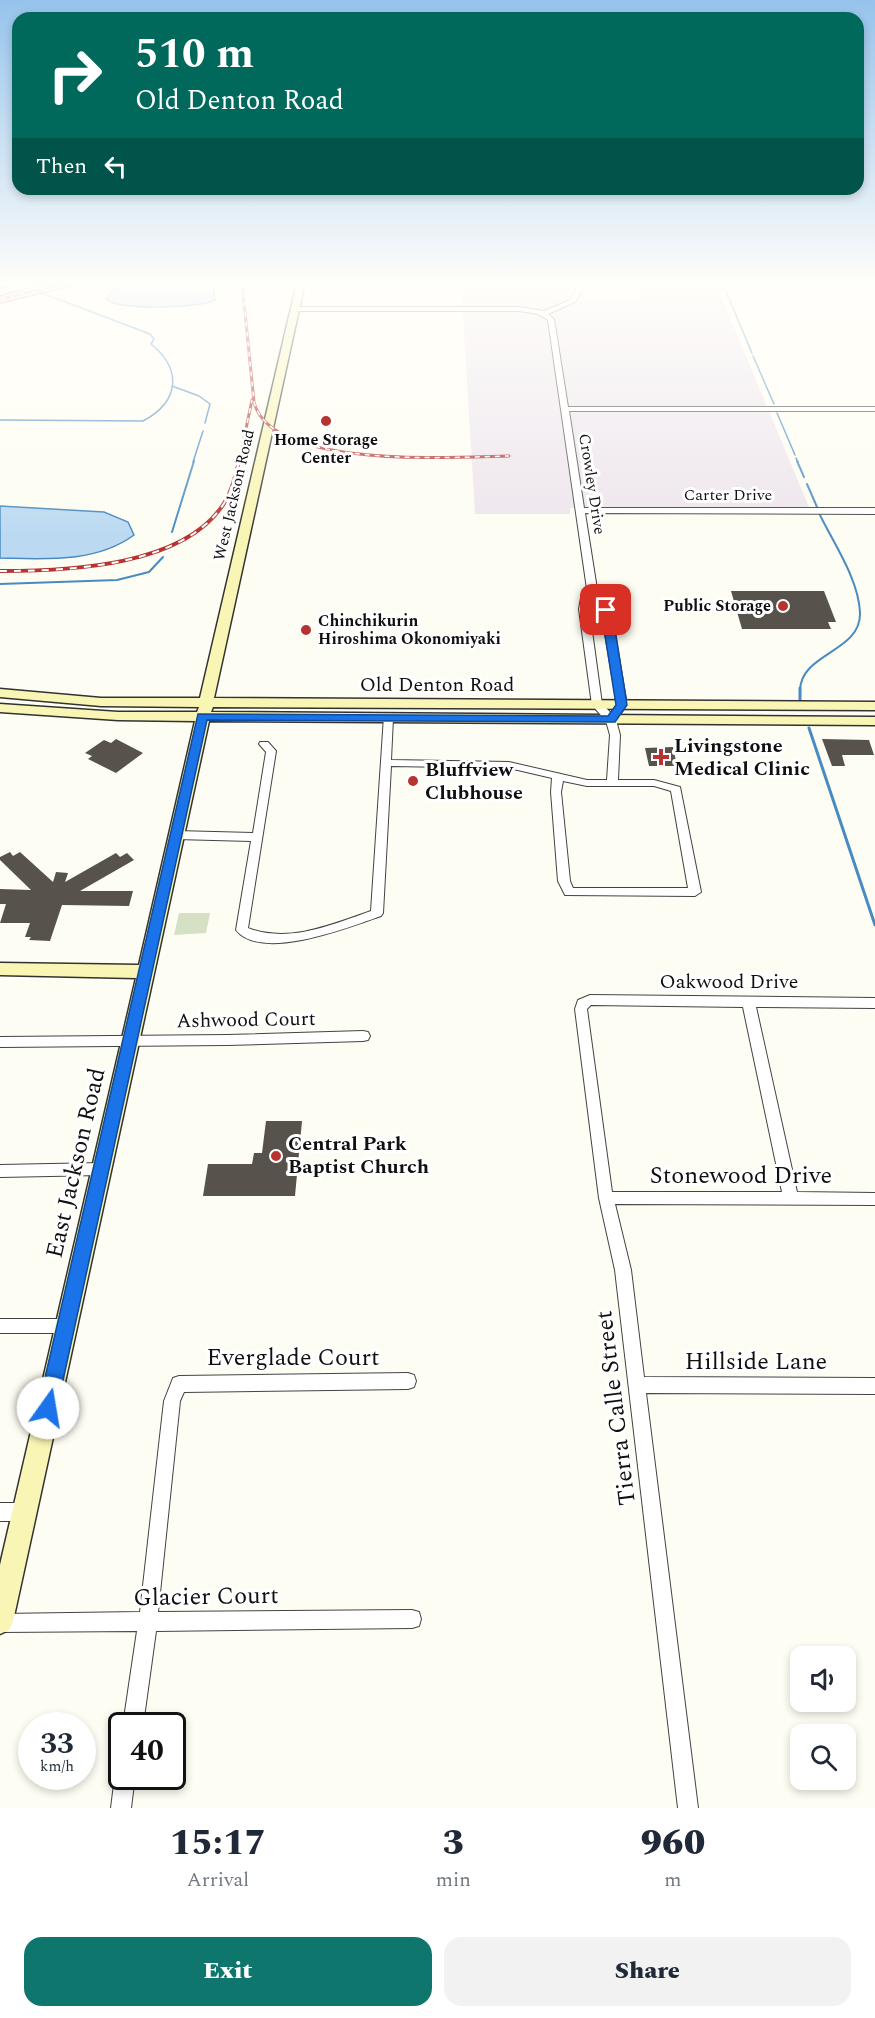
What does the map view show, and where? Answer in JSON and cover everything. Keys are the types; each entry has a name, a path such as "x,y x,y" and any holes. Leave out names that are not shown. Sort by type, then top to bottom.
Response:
{"street":[{"name":"West Jackson Road","path":"203,710 282,366"},
{"name":"Crowley Drive","path":"559,366 592,589 606,610 621,705"},
{"path":"565,409 875,409"},
{"name":"Carter Drive","path":"581,510 875,511"},
{"name":"Crowley Drive","path":"592,589 586,598 584,609 597,705"},
{"name":"Old Denton Road","path":"0,693 203,710 388,718 875,721"},
{"name":"Old Denton Road","path":"0,708 66,714 597,705 875,706"},
{"path":"597,705 611,720 615,735 612,783"},
{"path":"611,720 621,705"},
{"name":"East Jackson Road","path":"0,1622 203,710"},
{"path":"264,744 271,751 270,763 242,930 254,938 314,934 377,913 388,718"},
{"path":"387,764 519,766 558,775 587,783 654,783 676,789 695,892 569,892 564,881 556,792 558,775"},
{"path":"176,835 257,837"},
{"path":"0,969 145,972"},
{"name":"Oakwood Drive","path":"583,1003 590,1000 875,1003"},
{"path":"749,1002 791,1199"},
{"name":"Tierra Calle Street","path":"583,1003 581,1009 606,1198 623,1270 687,1808"},
{"name":"Ashwood Court","path":"0,1042 130,1040 248,1042 363,1036"},
{"path":"0,1171 101,1169"},
{"name":"Stonewood Drive","path":"606,1198 875,1199"},
{"path":"0,1326 66,1326"},
{"name":"Everglade Court","path":"148,1623 172,1401 179,1384 408,1381"},
{"name":"Hillside Lane","path":"637,1385 875,1386"},
{"path":"0,1512 24,1512"},
{"name":"Glacier Court","path":"0,1622 148,1623 412,1619"},
{"path":"135,1712 148,1623"},
{"path":"121,1808 123,1790"}],"shaded area":[{"path":"466,366 750,366 809,507 570,508 570,514 475,514"}],"green space":[{"path":"179,913 210,913 206,933 174,935"}],"water":[{"path":"0,506 104,512 128,522 134,535 104,551 87,555 53,559 0,558"}],"building":[{"name":"Public Storage","path":"731,591 824,591 836,622 828,622 831,629 742,629"},
{"path":"116,739 143,753 116,773 88,759 92,756 85,753 104,740 111,743"},
{"path":"822,739 869,740 874,755 842,755 845,766 832,766"},
{"name":"Livingstone Medical Clinic","path":"673,747 677,766 649,766 645,748"},
{"path":"10,852 13,856 20,852 53,882 56,872 68,873 65,882 116,853 120,857 127,853 134,860 80,891 133,891 129,906 62,905 50,941 29,940 31,937 25,937 30,923 0,923 6,904 0,904 0,889 31,890 0,860 0,857"},
{"name":"Central Park Baptist Church","path":"266,1121 302,1121 295,1196 203,1196 208,1164 252,1164 254,1153 262,1153"}],"waterway":[{"path":"0,420 143,421 164,405 170,395 172,375 169,366"},
{"path":"758,366 774,404"},
{"path":"172,386 199,396 210,404 205,423"},
{"path":"777,413 795,455"},
{"path":"193,462 203,431"},
{"path":"796,458 798,462"},
{"path":"172,532 194,461"},
{"path":"797,461 804,477"},
{"path":"807,484 817,507"},
{"path":"800,690 803,678 810,668 851,636 858,626 860,613 851,575 820,515"},
{"path":"0,584 117,580 149,572 163,557"},
{"path":"800,690 800,700"},
{"path":"809,728 875,925"}],"railway":[{"path":"250,366 254,402 268,424 293,439 328,449 368,455 449,458 509,456"},
{"path":"239,462 252,400"},
{"path":"0,571 58,569 124,561 155,552 184,539 208,522 226,500 239,461"}],"place":[{"name":"Home Storage Center","path":"326,421"},
{"name":"Public Storage","path":"783,606"},
{"name":"Chinchikurin Hiroshima Okonomiyaki","path":"306,630"},
{"name":"Livingstone Medical Clinic","path":"661,757"},
{"name":"Bluffview Clubhouse","path":"413,781"},
{"name":"Central Park Baptist Church","path":"276,1156"}],"route":[{"path":"48,1408 202,717 611,720 621,705 606,610"}]}
